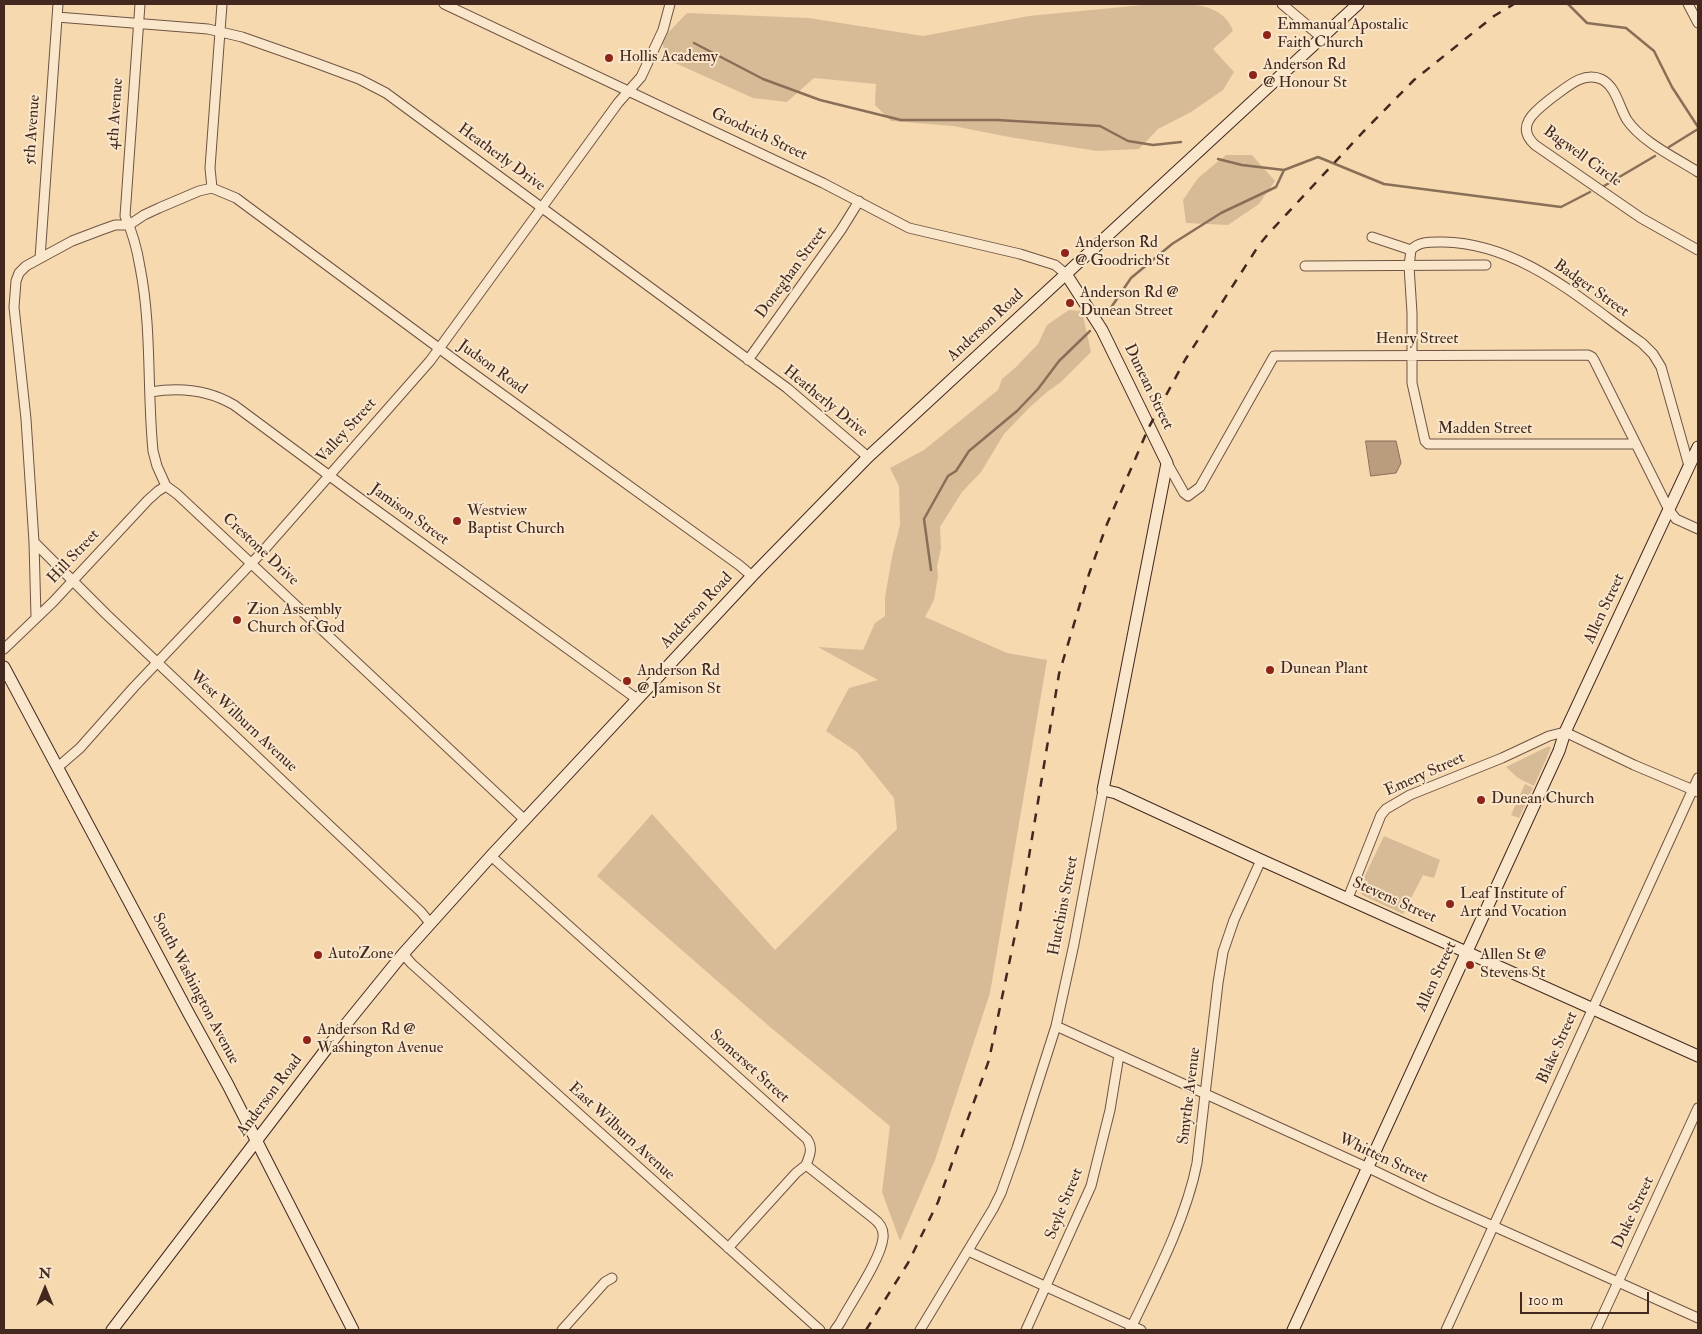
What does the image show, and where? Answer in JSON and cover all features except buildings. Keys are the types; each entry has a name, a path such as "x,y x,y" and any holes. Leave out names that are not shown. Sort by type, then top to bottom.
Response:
{"main road":[{"name":"Anderson Road","path":"112,1330 334,1039 403,954 491,856 752,576 868,457 1358,4"},
{"name":"Dunean Street","path":"1066,274 1102,330 1167,463"},
{"name":"Allen Street","path":"1292,1330 1698,447"},
{"name":"Hutchins Street","path":"1104,790 1167,463"},
{"name":"South Washington Avenue","path":"4,666 257,1140 353,1330"},
{"name":"Stevens Street","path":"1104,790 1116,793 1698,1056"}],"street":[{"name":"5th Avenue","path":"40,258 58,4"},
{"name":"4th Avenue","path":"129,225 125,216 125,202 140,4"},
{"path":"36,617 34,542 26,419 14,295 16,281 19,273 26,266 72,241 116,225 129,225 144,214 199,191 212,188 210,168 222,4"},
{"name":"Goodrich Street","path":"444,4 823,183 909,228 1020,254 1055,265 1066,274"},
{"name":"Valley Street","path":"58,767 80,748 252,563 430,361 618,103 641,77 663,30 670,4"},
{"path":"1282,4 1321,37"},
{"path":"1688,4 1698,23"},
{"name":"Heatherly Drive","path":"57,18 220,32 242,37 376,86 787,388 868,457"},
{"name":"Bagwell Circle","path":"1698,172 1641,135 1627,119 1612,88 1601,79 1594,77 1585,77 1574,82 1535,111 1527,124 1528,135 1535,145 1641,218 1698,250"},
{"name":"Judson Road","path":"212,188 236,198 752,576"},
{"name":"Doneghan Street","path":"748,360 841,230 859,201"},
{"name":"Crestone Drive","path":"129,225 134,239 145,295 153,451 166,486 252,563 525,820"},
{"path":"1372,236 1411,250 1409,266 1412,312 1411,355"},
{"name":"Badger Street","path":"1411,250 1419,244 1450,242 1480,246 1506,254 1555,281 1642,343 1653,354 1664,376 1690,466"},
{"path":"1305,266 1486,265"},
{"name":"Madden Street","path":"1411,355 1413,392 1425,441 1428,444 1635,444"},
{"name":"Henry Street","path":"1167,463 1184,493 1188,496 1195,491 1200,486 1274,356 1574,355 1592,357 1669,510"},
{"name":"Jamison Street","path":"150,392 161,390 197,392 222,398 255,420 637,699"},
{"name":"Hill Street","path":"4,649 72,581 148,500 166,486"},
{"path":"1669,510 1676,519 1698,530"},
{"name":"West Wilburn Avenue","path":"34,542 72,581 293,789 421,912 430,923"},
{"path":"1566,732 1634,765 1696,791"},
{"name":"Emery Street","path":"1348,898 1381,815 1386,809 1410,795 1502,758 1549,736 1566,732"},
{"name":"Blake Street","path":"1446,1330 1593,1008 1696,791 1698,778"},
{"name":"Hutchins Street","path":"920,1330 1001,1193 1018,1148 1056,1026 1104,790"},
{"name":"Somerset Street","path":"491,856 807,1139 811,1152 806,1165"},
{"name":"Smythe Avenue","path":"1131,1328 1190,1196 1197,1163 1223,952 1234,920 1261,860"},
{"name":"East Wilburn Avenue","path":"403,954 820,1330"},
{"name":"Whitten Street","path":"1056,1026 1698,1318"},
{"name":"Seyle Street","path":"1026,1330 1091,1186 1110,1110 1120,1054"},
{"name":"Duke Street","path":"1596,1330 1698,1108"},
{"path":"728,1248 796,1173 806,1165 874,1218 883,1233 881,1248 835,1330"},
{"path":"968,1251 1131,1328 1141,1330"},
{"path":"562,1330 606,1282 612,1278"}],"shaded area":[{"path":"1153,4 1189,4 1211,9 1220,14 1228,21 1233,31 1213,49 1234,72 1223,90 1191,112 1158,129 1139,149 1097,151 953,126 891,121 875,105 876,84 814,78 787,102 753,98 673,62 664,51 662,39 687,13 809,18 923,36 1029,16"},
{"path":"1226,155 1252,155 1275,181 1259,204 1228,225 1186,223 1183,200 1198,178"},
{"path":"1069,310 1082,311 1091,352 1061,382 1029,408 1004,434 981,472 962,492 940,527 941,548 934,600 925,617 1007,653 1047,660 990,993 935,1160 900,1241 882,1192 890,1126 770,1027 597,876 652,814 775,950 897,829 894,798 857,752 826,731 849,688 878,680 818,647 863,650 875,623 885,616 885,597 900,525 899,486 890,468 924,450 998,390 1002,379 1038,344 1047,325"},
{"path":"1366,441 1396,441 1401,463 1396,473 1371,476"},
{"path":"1549,746 1551,748 1534,786 1518,778 1506,767"},
{"path":"1525,784 1533,788 1519,818 1511,815"},
{"path":"1384,836 1440,860 1434,878 1423,875 1403,914 1362,895 1359,888"}],"waterway":[{"path":"1568,4 1587,23 1626,28 1654,51 1672,87 1698,127"},
{"path":"694,43 763,79 820,100 901,120 997,120 1100,126 1128,141 1153,145 1181,142"},
{"path":"1669,147 1698,129"},
{"path":"1604,186 1655,156"},
{"path":"1218,159 1242,165 1284,170 1318,157 1384,184 1561,207 1590,192"},
{"path":"1106,315 1131,278 1172,244 1221,213 1276,187 1284,170"},
{"path":"931,570 924,519 948,476 956,471 969,451 1017,411 1038,389 1059,361 1090,331"}],"railway":[{"path":"866,1330 908,1263 938,1202 989,1060 1020,911 1059,674 1089,574 1107,524 1149,427 1185,360 1259,245 1269,233 1414,80 1494,16 1514,4"}],"place":[{"name":"Emmanual Apostalic Faith Church","path":"1267,35"},
{"name":"Hollis Academy","path":"609,58"},
{"name":"Anderson Rd @ Honour St","path":"1253,75"},
{"name":"Anderson Rd @ Goodrich St","path":"1065,253"},
{"name":"Anderson Rd @ Dunean Street","path":"1070,303"},
{"name":"Westview Baptist Church","path":"457,521"},
{"name":"Zion Assembly Church of God","path":"237,620"},
{"name":"Dunean Plant","path":"1270,670"},
{"name":"Anderson Rd @ Jamison St","path":"627,681"},
{"name":"Dunean Church","path":"1481,800"},
{"name":"Leaf Institute of Art and Vocation","path":"1450,904"},
{"name":"AutoZone","path":"318,955"},
{"name":"Allen St @ Stevens St","path":"1470,965"},
{"name":"Anderson Rd @ Washington Avenue","path":"307,1040"}]}
